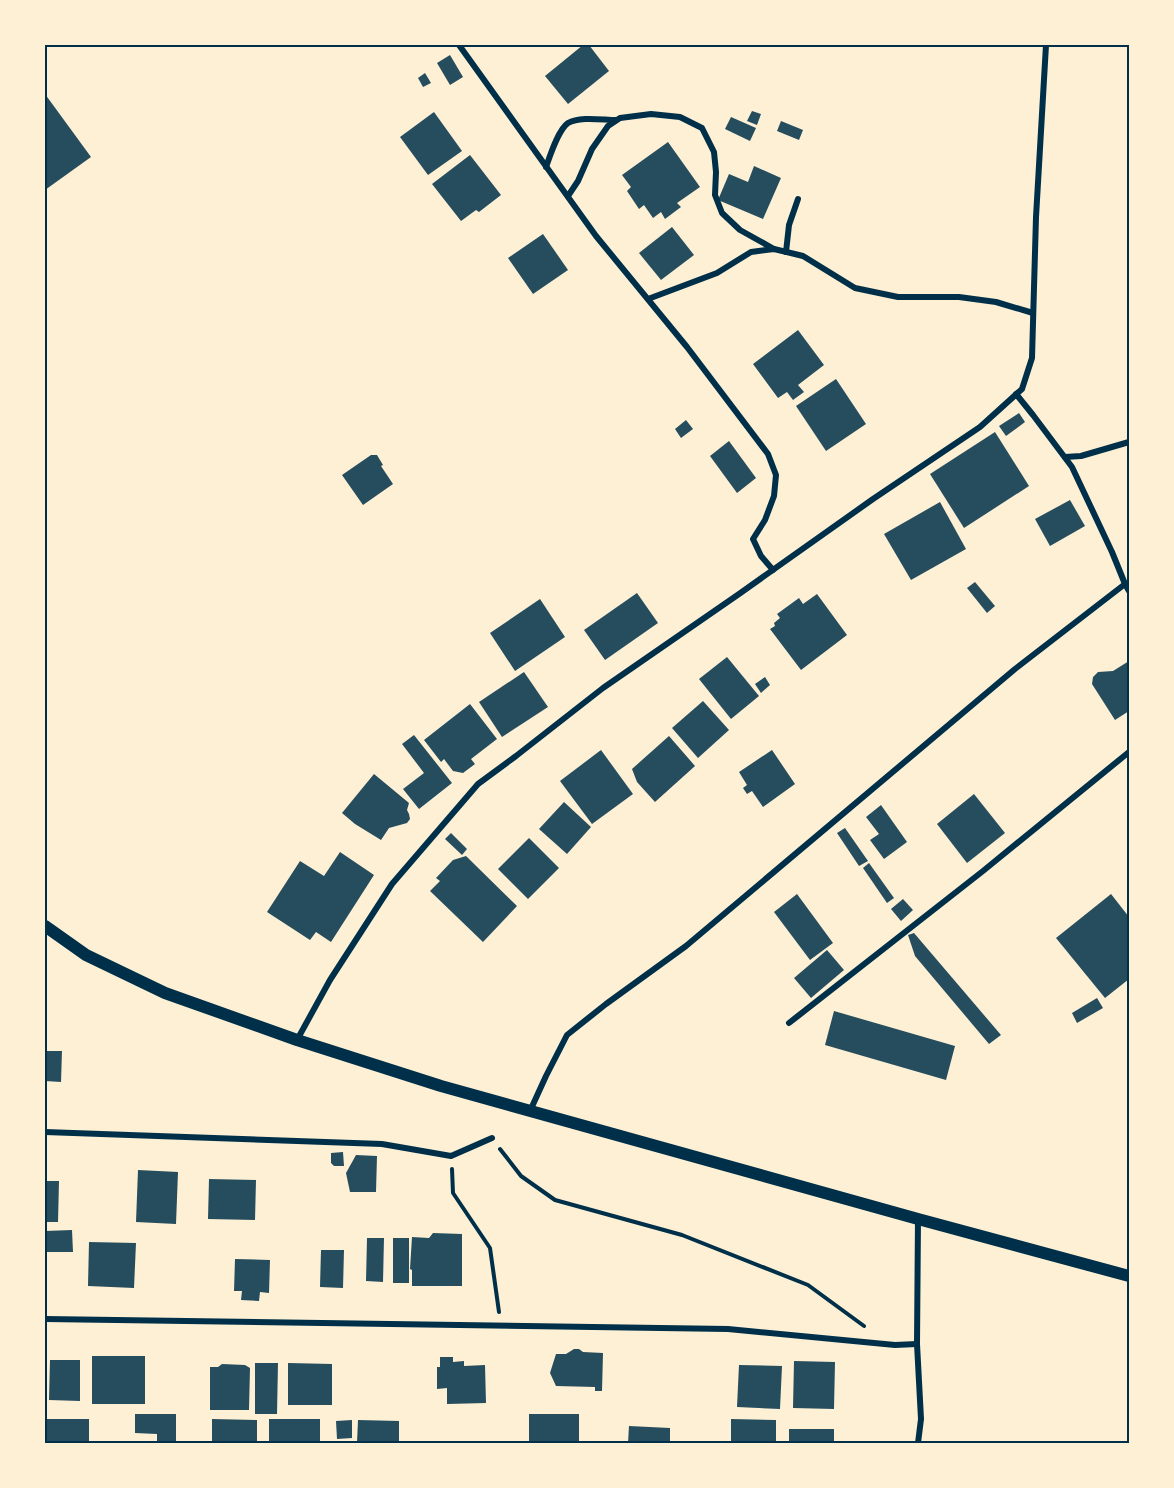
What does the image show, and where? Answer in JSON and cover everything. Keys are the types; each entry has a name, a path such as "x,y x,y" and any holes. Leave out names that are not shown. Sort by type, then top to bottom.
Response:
{"main road":[{"path":"45,926 86,955 165,993 297,1040 441,1086 1129,1276"}],"street":[{"path":"459,45 596,236 648,299 768,454 776,475 774,496 765,520 753,539 761,556 773,570"},
{"path":"297,1040 330,980 392,884 478,784 603,688 980,427 1022,389 1032,358 1036,217 1046,45"},
{"path":"568,196 578,181 592,149 608,126 616,120 651,114 680,117 702,129 714,152 715,195 722,213 740,230 774,249 803,256 855,288 898,297 959,297 996,302 1033,313"},
{"path":"546,167 556,140 567,123 584,118 616,120"},
{"path":"786,252 789,225 798,200"},
{"path":"648,299 717,273 751,252 774,249"},
{"path":"530,1110 567,1035 686,946 1015,669 1127,587 1072,467 1016,394"},
{"path":"1065,457 1081,456 1129,442"},
{"path":"789,1023 983,871 1129,752"},
{"path":"45,1132 382,1144 451,1156 492,1138"},
{"path":"918,1219 917,1344 921,1419 918,1443"},
{"path":"45,1319 728,1329 888,1344 917,1344"}],"path":[{"path":"492,1138 521,1176 555,1200 682,1235 808,1285 888,1344"},
{"path":"451,1156 453,1193 490,1248 501,1326"}],"building":[{"path":"583,45 589,45 609,71 568,104 545,76"},
{"path":"450,55 463,77 450,85 437,63"},
{"path":"425,73 431,83 423,87 418,78"},
{"path":"45,94 91,157 45,190"},
{"path":"752,111 761,114 757,125 747,121"},
{"path":"434,112 462,151 428,175 400,137"},
{"path":"731,117 756,128 750,141 725,129"},
{"path":"781,121 803,130 799,140 777,131"},
{"path":"668,142 700,187 677,203 681,207 665,219 661,212 653,218 644,205 639,209 627,191 631,187 622,175"},
{"path":"470,155 501,195 479,212 476,210 461,221 432,184"},
{"path":"754,166 781,178 763,219 718,200 729,174 748,182"},
{"path":"672,227 694,255 661,280 639,253"},
{"path":"543,234 568,270 533,294 508,258"},
{"path":"798,330 824,365 798,385 804,392 793,400 787,392 778,398 753,364"},
{"path":"836,379 866,424 826,451 796,406"},
{"path":"1019,413 1025,422 1006,436 999,426"},
{"path":"686,420 693,429 681,438 675,429"},
{"path":"995,432 1029,486 964,528 930,474"},
{"path":"729,441 756,478 737,493 710,456"},
{"path":"371,455 377,455 383,465 381,466 393,484 363,505 342,475"},
{"path":"1070,500 1085,526 1050,546 1035,519"},
{"path":"940,502 966,549 911,580 884,534"},
{"path":"975,582 995,606 987,613 967,588"},
{"path":"637,593 658,623 605,660 584,630"},
{"path":"817,594 847,635 801,670 770,629 780,618 777,614 799,598 803,604"},
{"path":"540,599 565,637 515,671 490,633"},
{"path":"727,657 759,696 731,719 699,679"},
{"path":"1129,661 1129,711 1115,720 1092,684 1093,677 1098,672 1113,671"},
{"path":"524,672 548,707 502,737 479,702"},
{"path":"765,677 770,685 761,693 755,684"},
{"path":"703,701 729,730 698,758 672,728"},
{"path":"470,704 497,739 471,759 475,764 463,773 453,771 444,759 441,762 424,740"},
{"path":"414,735 452,783 419,809 403,789 424,773 402,744"},
{"path":"669,736 695,766 655,802 637,782 632,769"},
{"path":"601,750 633,794 592,824 560,781"},
{"path":"772,750 795,784 763,807 752,791 747,794 743,788 747,785 739,772"},
{"path":"374,774 409,803 407,810 410,819 407,823 389,828 381,840 342,813"},
{"path":"974,794 1005,833 967,863 937,824"},
{"path":"564,802 591,827 567,854 539,829"},
{"path":"881,805 907,842 884,859 870,840 879,834 866,817"},
{"path":"845,828 868,861 859,866 837,833"},
{"path":"451,833 467,849 462,855 445,839"},
{"path":"529,838 559,868 528,899 498,869"},
{"path":"340,852 374,875 331,942 316,932 310,940 267,912 300,861 324,876"},
{"path":"466,856 517,906 483,942 430,891 440,881 436,878 453,860"},
{"path":"869,863 894,898 887,903 863,868"},
{"path":"797,894 833,943 810,960 774,912"},
{"path":"1111,894 1129,917 1129,979 1105,998 1056,938"},
{"path":"903,899 913,910 901,921 891,909"},
{"path":"914,933 1001,1035 989,1044 915,956 908,935"},
{"path":"827,950 844,970 811,998 794,978"},
{"path":"1097,998 1103,1008 1077,1023 1072,1013"},
{"path":"834,1011 955,1046 946,1080 825,1045"},
{"path":"45,1051 62,1051 61,1082 45,1081"},
{"path":"343,1152 344,1166 334,1166 331,1163 331,1153"},
{"path":"356,1155 377,1156 376,1192 350,1192 346,1173"},
{"path":"138,1170 178,1172 176,1224 136,1222"},
{"path":"209,1179 256,1180 255,1220 208,1219"},
{"path":"45,1181 59,1181 58,1222 45,1222"},
{"path":"72,1230 73,1252 45,1252 45,1231"},
{"path":"433,1233 462,1234 462,1286 412,1286 412,1270 410,1269 412,1237 429,1238"},
{"path":"367,1238 384,1238 383,1282 366,1281"},
{"path":"393,1238 409,1238 409,1283 393,1283"},
{"path":"89,1242 136,1243 134,1288 88,1286"},
{"path":"321,1250 344,1250 343,1288 320,1287"},
{"path":"235,1259 270,1260 269,1293 260,1292 259,1301 241,1300 242,1291 234,1291"},
{"path":"574,1349 603,1353 602,1391 595,1391 595,1387 556,1386 550,1373 556,1354 566,1354"},
{"path":"92,1356 145,1356 145,1404 92,1404"},
{"path":"440,1357 453,1357 453,1362 464,1361 464,1366 485,1365 486,1403 447,1404 447,1388 437,1389 437,1367 440,1367"},
{"path":"50,1360 80,1360 80,1401 49,1400"},
{"path":"794,1361 835,1362 834,1409 793,1408"},
{"path":"255,1363 278,1363 277,1414 255,1414"},
{"path":"288,1363 332,1364 332,1405 288,1405"},
{"path":"222,1364 245,1365 250,1368 249,1410 210,1410 210,1367 218,1367"},
{"path":"739,1365 782,1366 780,1409 737,1407"},
{"path":"135,1414 176,1414 176,1443 157,1443 157,1434 135,1433"},
{"path":"529,1414 579,1414 579,1443 529,1443"},
{"path":"45,1419 89,1419 89,1443 45,1443"},
{"path":"212,1419 257,1420 257,1443 212,1443"},
{"path":"269,1419 320,1419 320,1443 269,1443"},
{"path":"731,1419 776,1420 776,1443 731,1443"},
{"path":"352,1420 352,1438 337,1439 336,1421"},
{"path":"358,1420 399,1421 399,1443 357,1443"},
{"path":"629,1426 670,1428 670,1443 628,1443"},
{"path":"789,1429 834,1429 834,1443 789,1443"}]}
